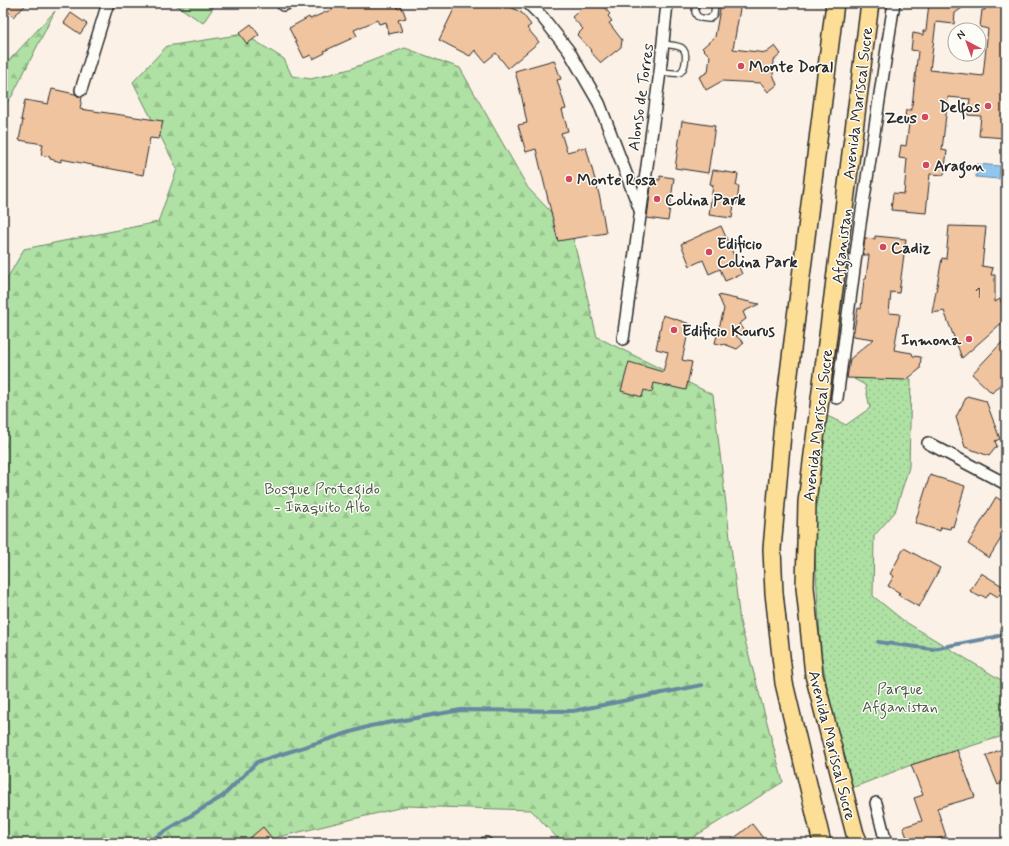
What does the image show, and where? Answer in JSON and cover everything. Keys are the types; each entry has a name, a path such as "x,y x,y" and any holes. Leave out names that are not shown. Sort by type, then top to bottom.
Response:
{"main road":[{"name":"Avenida Mariscal Sucre","path":"822,843 784,683 774,593 772,550 783,422 835,3"},
{"name":"Avenida Mariscal Sucre","path":"859,843 853,826 814,675 805,588 807,502 870,3"}],"street":[{"path":"81,90 108,3"},
{"path":"528,3 543,18 569,51 599,103 640,211"},
{"name":"Alonso de Torres","path":"623,339 660,72 667,3"},
{"name":"Afganistan","path":"837,398 860,224 894,3"},
{"path":"928,443 1006,484"},
{"path":"876,803 886,843"}],"lane":[{"path":"696,3 697,16 709,19 714,14 715,3"},
{"path":"660,72 677,73 682,71 684,68 685,52 683,49 681,47 663,44"}],"green space":[{"path":"173,3 205,3 213,8 203,23"},
{"path":"55,11 12,96 3,107 3,67"},
{"name":"Bosque Protegido - Iñaquito Alto","path":"244,34 284,59 292,76 311,79 350,69 405,48 460,68 528,188 572,234 597,337 713,395 740,622 783,782 684,843 562,843 531,810 407,806 254,843 3,843 3,286 24,249 158,222 177,169 133,82 167,46"},
{"name":"Parque Afganistan","path":"872,376 911,379 909,467 895,512 874,536 873,596 904,621 1006,683 1006,735 911,765 852,788 828,693 821,653 813,525 819,412 846,425 870,408 865,385 854,379"}],"water":[{"path":"977,164 1000,166 999,179 976,177"}],"building":[{"path":"3,3 28,3 13,17 3,6"},
{"path":"330,3 342,3 344,9 357,3 396,3 398,9 402,7 406,18 398,20 402,31 389,34 386,22 379,24 377,20 354,30 357,36 324,51 325,53 313,59 311,55 304,58 289,28 309,17 310,19 333,9"},
{"path":"457,3 503,3 522,13 531,25 527,28 539,42 508,68 496,53 485,62 475,50 470,56 439,40"},
{"path":"588,3 600,3 610,14 608,16 612,21 609,23 622,40 621,47 601,63 577,35 583,29 572,17"},
{"name":"Monte Doral","path":"721,3 741,3 733,49 766,53 775,46 781,54 774,60 773,74 777,85 768,92 761,83 722,81 706,90 699,77 708,72 710,56 702,48 715,37"},
{"path":"929,3 969,3 955,13 954,22 947,22 947,23 936,22 930,70 983,76 984,62 987,62 988,29 987,22 981,22 982,10 985,10 986,3 1006,3 1006,138 979,136 981,116 968,115 970,99 948,97 942,150 947,151 944,175 930,174 926,213 891,210 893,193 904,194 907,159 899,158 901,145 906,146 909,124 904,124 906,110 911,110 912,106 918,51 911,50 913,33 923,35 923,31 926,31"},
{"path":"71,13 87,24 80,34 64,23"},
{"path":"251,24 259,35 247,44 239,33"},
{"path":"554,60 561,79 557,80 566,109 562,110 568,131 561,133 567,152 586,147 600,198 606,233 558,241 536,149 526,152 518,125 527,123 515,71"},
{"path":"52,89 82,97 80,109 163,121 159,139 150,138 143,175 61,159 61,162 50,159 50,157 41,155 43,144 19,140 25,100 48,104"},
{"path":"682,121 715,126 708,173 675,168"},
{"path":"713,170 738,174 736,186 739,186 737,204 734,204 732,218 709,215 713,185 710,184"},
{"name":"Colina Park","path":"660,176 674,178 668,221 647,218 652,179 660,180"},
{"name":"Edificio Colina Park","path":"721,226 742,274 725,281 720,269 709,274 703,260 690,266 681,244"},
{"path":"949,226 986,227 982,266 993,268 991,275 995,275 995,302 1000,299 1006,314 1006,319 962,358 944,311 932,313 942,258 946,259"},
{"path":"875,236 906,239 899,293 891,292 889,313 900,314 894,350 912,353 913,356 921,357 920,369 906,380 847,378 850,359 874,339 853,336 858,308 861,309 864,279 866,279 869,255 863,255 865,238 875,239"},
{"path":"718,295 759,304 743,312 746,319 739,324 744,331 736,336 744,343 737,349 724,344 715,343 724,309"},
{"path":"663,315 690,324 682,360 692,362 686,390 654,383 652,392 644,390 642,397 621,391 629,362 663,372 668,352 656,349"},
{"path":"1006,338 1006,378 992,393 972,374"},
{"path":"967,396 986,401 1000,439 995,441 997,446 989,456 965,447 956,417"},
{"path":"930,475 965,486 953,527 951,526 950,529 941,527 940,531 915,523"},
{"path":"996,497 1006,504 1006,530 989,558 968,544"},
{"path":"904,548 940,568 919,607 898,595 900,593 888,586 894,576 890,574"},
{"path":"981,573 1004,587 998,597 990,592 986,598 981,595 980,597 970,591"},
{"path":"1006,747 1006,781 998,785 986,756"},
{"path":"957,750 975,797 937,808 946,836 926,843 917,843 915,838 908,840 903,827 922,821 914,798 923,795 911,765"},
{"path":"752,824 767,843 727,843 741,833"},
{"path":"263,827 276,843 244,843"}],"waterway":[{"path":"878,642 932,649 995,637 1006,633"},
{"path":"146,843 223,796 257,762 370,726 461,710 573,711 702,685"}],"place":[{"name":"Monte Doral","path":"741,66"},
{"name":"Delfos","path":"988,106"},
{"name":"Zeus","path":"925,117"},
{"name":"Aragon","path":"926,165"},
{"name":"Monte Rosa","path":"569,179"},
{"name":"Colina Park","path":"657,199"},
{"name":"Cadiz","path":"883,247"},
{"name":"Edificio Colina Park","path":"709,252"},
{"name":"Edificio Kourus","path":"674,330"},
{"name":"Inmona","path":"969,339"}]}
